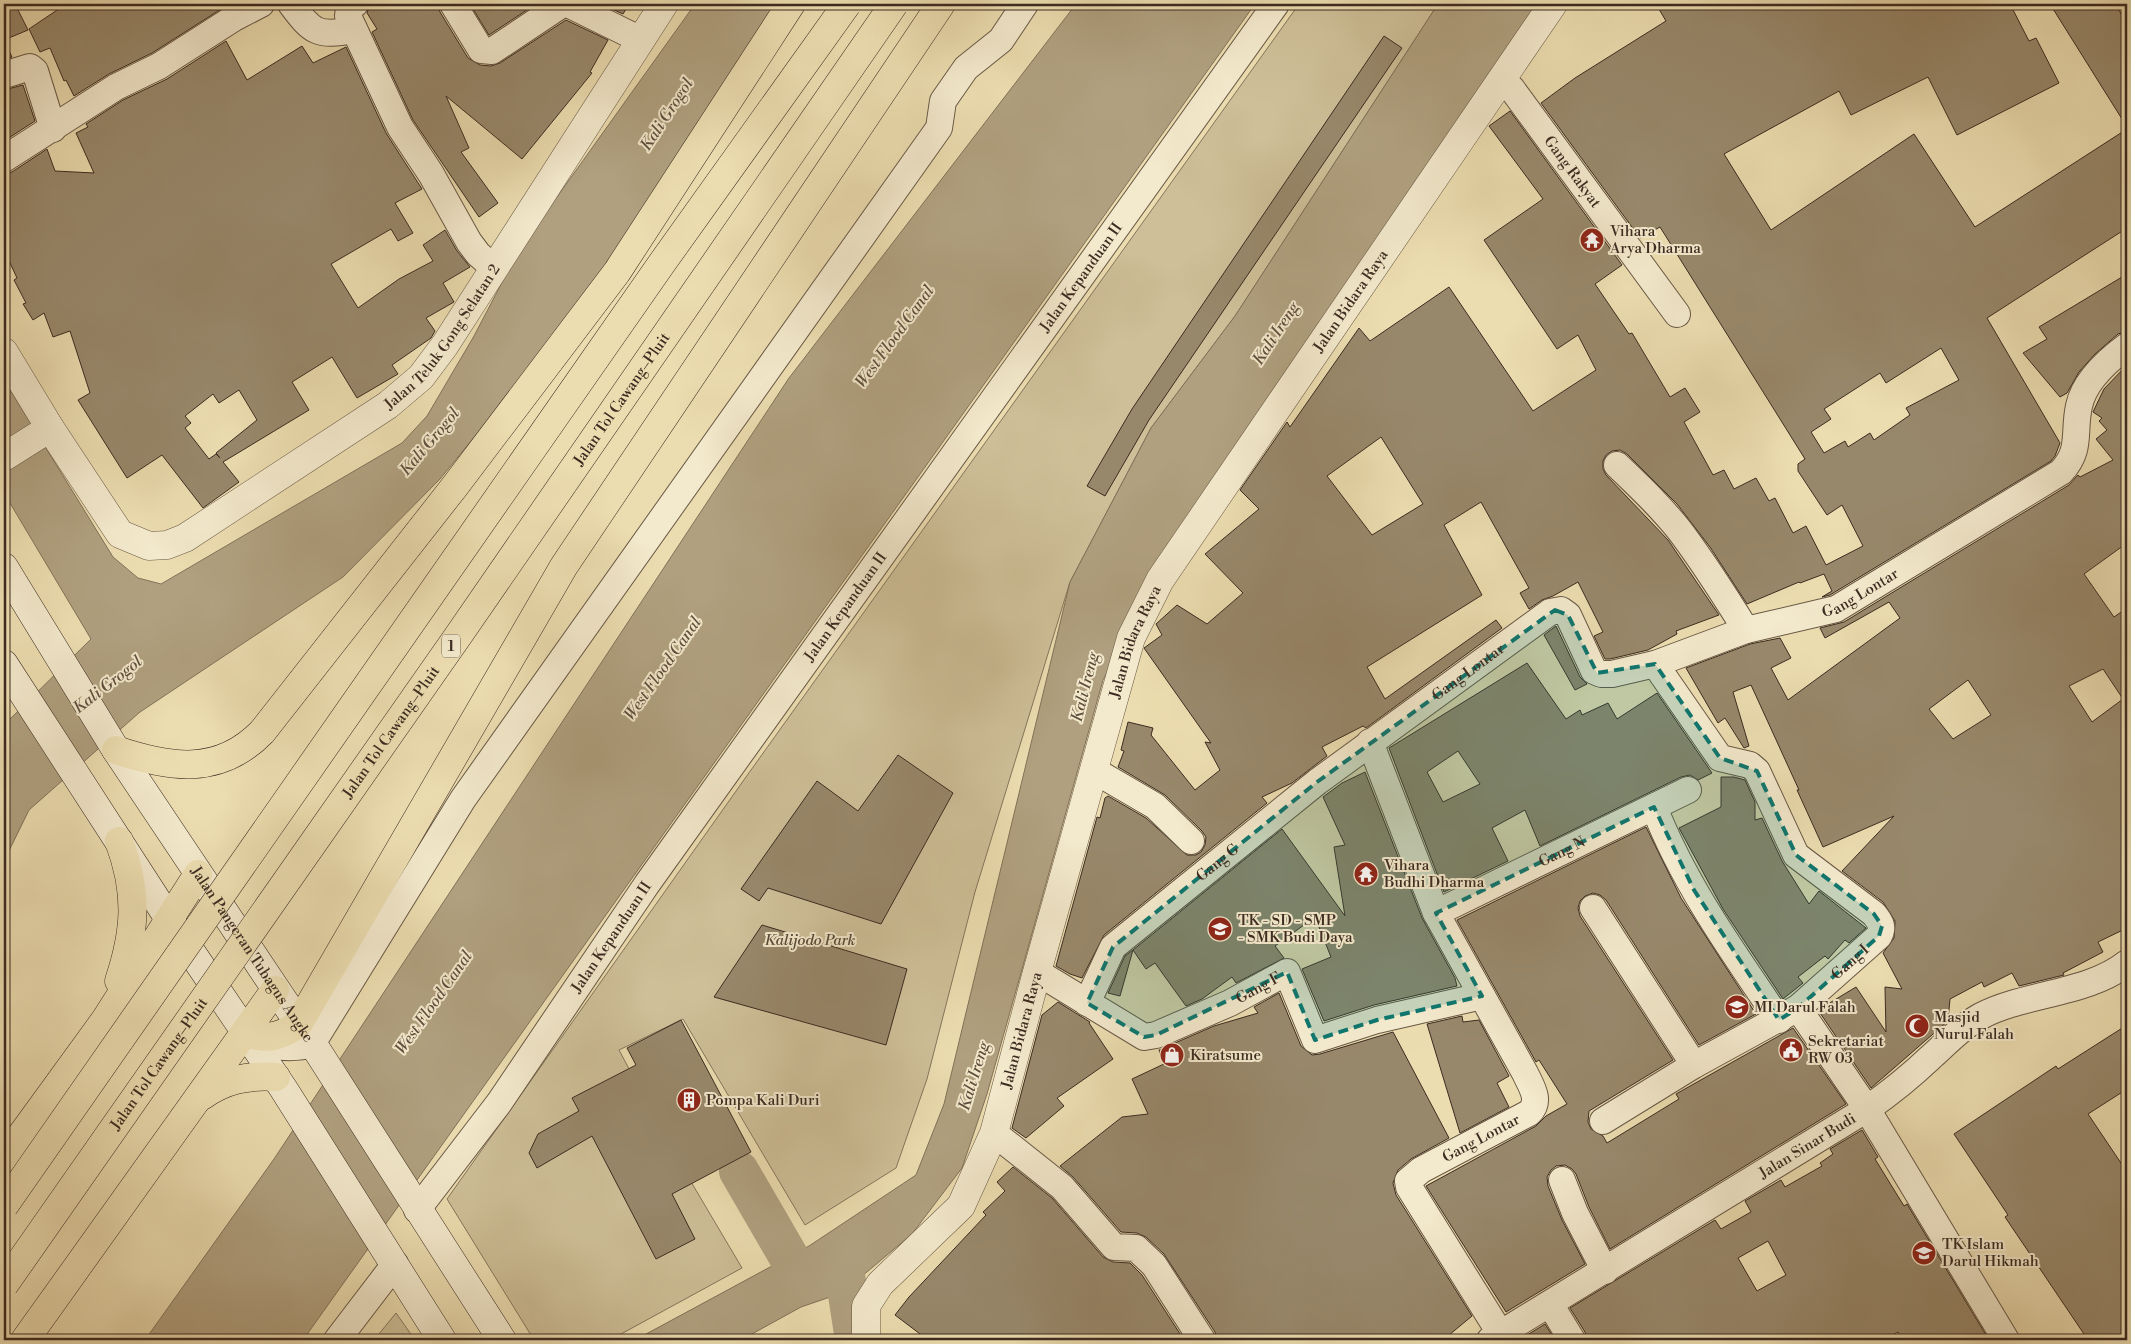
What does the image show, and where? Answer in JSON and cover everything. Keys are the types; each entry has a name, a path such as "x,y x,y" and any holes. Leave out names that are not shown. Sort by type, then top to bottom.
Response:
{"highway":[{"path":"114,745 166,763 191,764 224,759 244,749 262,732 455,486 617,272 791,4"},
{"path":"4,1206 662,263 847,4"},
{"name":"Jalan Tol Cawang–Pluit","path":"4,1285 452,644 894,4"},
{"path":"245,1032 260,1038 286,1032 310,1041 564,566 941,4"},
{"path":"106,1020 126,960 133,919 131,880 119,841"},
{"path":"4,1159 106,1020 198,874"},
{"path":"25,1340 275,990"},
{"path":"196,1100 216,1087 235,1079 249,1077 279,1082"}],"street":[{"path":"4,159 116,88 159,66 230,11 261,4"},
{"path":"291,4 307,26 323,34 354,30"},
{"path":"355,4 349,8 348,16 400,127 431,174 469,242 478,254 494,268"},
{"path":"453,4 481,50 486,52 492,51 561,5 568,4 641,40"},
{"name":"Jalan Teluk Gong Selatan 2","path":"46,430 120,534 149,546 166,545 185,538 388,405 421,377 445,345 664,4"},
{"path":"310,1041 463,799 939,128 943,101 966,68 1001,40 1025,4"},
{"name":"Jalan Kepanduan II","path":"416,1208 499,1103 653,876 1276,4"},
{"name":"Jalan Bidara Raya","path":"866,1340 866,1306 880,1284 961,1206 994,1133 1037,972 1131,638 1160,580 1314,351 1553,4"},
{"path":"4,75 24,67 30,67 35,71 53,129"},
{"name":"Gang Rakyat","path":"1502,80 1517,96 1677,314"},
{"name":"Gang Lontar","path":"1495,1337 1408,1184 1410,1179 1421,1170 1523,1117 1536,1104 1532,1088 1525,1073 1436,913 1370,742 1555,610 1564,611 1568,615 1594,671 1612,674 1655,664 1746,630 1836,609 2061,472 2070,463 2075,451 2079,406 2084,391 2093,378 2127,346"},
{"path":"4,352 46,430 4,457"},
{"path":"1617,465 1653,500 1679,530 1710,572 1746,630"},
{"name":"Jalan Pangeran Tubagus Angke","path":"4,567 114,745 310,1041 502,1340"},
{"name":"Gang I","path":"1603,1121 1694,1065 1789,1014 1879,936 1882,926 1874,914 1796,856 1757,771 1750,765 1720,758 1655,664"},
{"path":"4,665 169,919 279,1082 442,1340"},
{"name":"Gang G","path":"1087,1003 1113,947 1317,782 1370,742"},
{"path":"1095,771 1155,806 1191,841"},
{"name":"Gang N","path":"1436,913 1688,790"},
{"path":"1654,807 1668,843 1719,932 1867,1110 2006,1340"},
{"path":"1594,908 1694,1065"},
{"name":"Jalan Sinar Budi","path":"1495,1337 1867,1110 1898,1087 1964,1027 1980,1017 1995,1009 2095,980 2127,963"},
{"name":"Gang F","path":"1037,972 1144,1036 1156,1035 1230,1003 1287,972 1315,1040 1377,1020 1482,996"},
{"path":"994,1133 1062,1187 1111,1244 1118,1249 1136,1248 1150,1261 1202,1340"},
{"path":"1562,1180 1575,1213 1605,1270"},
{"path":"337,1340 390,1256"},
{"path":"1550,1304 1572,1340"}],"highlighted area":[{"path":"1555,610 1568,615 1597,673 1655,664 1720,758 1757,771 1796,855 1874,914 1882,926 1879,936 1798,1008 1779,1020 1694,890 1654,807 1436,913 1482,996 1377,1020 1315,1040 1287,972 1156,1035 1144,1037 1087,1003 1113,947 1317,782"}],"green space":[{"name":"Kalijodo Park","path":"1299,4 1438,4 1235,316 1151,428 1070,582 975,892 927,1079 896,1168 805,1225 683,1019 619,1050 671,1148 742,1268 610,1340 534,1340 447,1199 746,777"},
{"path":"396,1313 415,1340 374,1340"}],"water":[{"name":"Kali Grogol","path":"695,4 795,4 591,294 440,479 343,577 140,712 29,810 4,861 4,725 91,639 4,493 4,380 113,557 138,578 161,584 402,443 427,416 474,336 519,250"},
{"name":"West Flood Canal","path":"1076,4 1255,4 303,1340 145,1340 274,1159 789,378"},
{"name":"Kali Ireng","path":"1438,4 1537,4 1176,544 1103,680 987,1094 962,1168 912,1234 842,1293 801,1307 741,1340 635,1340 809,1246 916,1175 944,1104 1070,582 1151,428 1235,316"}],"building":[{"path":"4,4 15,4 28,30 4,40"},
{"path":"66,4 229,4 152,53 109,74 74,96 66,80 64,81 50,48 40,52 29,29"},
{"path":"370,4 438,4 440,12 468,58 480,65 491,66 500,63 566,20 608,40 590,72 592,73 522,159 446,96 469,148 461,152 498,203 479,217 413,120 372,32 377,29 367,13"},
{"path":"470,4 536,4 489,35"},
{"path":"601,4 629,4 623,14"},
{"path":"1656,4 2010,4 2029,41 2036,38 2059,83 1957,135 1928,77 1851,115 1839,91 1724,154 1771,230 1914,134 1975,227 2127,129 2127,228 1987,318 2060,443 2055,456 2051,461 1830,595 1822,597 1832,591 1824,574 1799,582 1747,604 1710,547 1677,504 1627,454 1620,450 1612,451 1606,455 1603,461 1603,469 1606,475 1668,540 1719,615 1676,631 1677,634 1648,650 1610,659 1605,659 1594,636 1603,632 1578,582 1542,600 1529,609 1520,593 1529,588 1481,502 1444,525 1482,595 1367,667 1385,699 1496,620 1502,628 1366,728 1363,726 1322,747 1327,756 1292,783 1262,797 1267,803 1104,935 1082,978 1056,966 1097,817 1100,818 1105,798 1108,796 1146,818 1187,855 1196,855 1201,852 1205,845 1206,837 1202,831 1165,795 1118,767 1124,751 1121,750 1128,722 1153,728 1151,735 1195,790 1220,770 1205,742 1211,743 1144,648 1162,635 1156,624 1177,605 1207,624 1243,593 1205,554 1259,509 1240,490 1287,422 1290,427 1359,328 1370,341 1449,287 1533,411 1596,370 1578,335 1557,349 1484,240 1543,199 1489,126 1510,111 1622,265 1595,284 1629,334 1632,333 1670,397 1685,388 1700,412 1684,422 1713,475 1724,470 1734,489 1756,478 1769,501 1775,498 1793,533 1806,526 1826,565 1863,546 1842,505 1827,515 1798,471 1798,464 1805,459 1660,227 1640,238 1541,103 1575,78 1666,21","holes":["1941,348 1959,380 1906,408 1910,415 1874,440 1870,433 1848,447 1845,441 1824,453 1811,432 1831,419 1824,409 1880,373 1886,383","1381,437 1423,504 1372,535 1327,476"]},
{"path":"2050,4 2115,4 2127,23 2127,127"},
{"path":"1384,36 1402,48 1149,420 1105,496 1087,486 1132,409"},
{"path":"4,40 12,57 4,59"},
{"path":"226,41 247,80 302,46 313,63 346,47 386,133 422,189 395,203 413,233 398,241 391,229 331,264 358,308 399,279 433,261 423,245 445,230 457,251 470,267 443,283 454,302 426,318 435,331 431,338 392,365 398,374 357,398 332,357 292,382 309,410 223,462 239,482 203,508 162,455 127,478 78,400 90,393 70,331 53,337 44,313 33,320 23,304 26,303 14,280 17,278 4,250 4,174 12,172 47,149 55,171 94,173 76,133 88,127 86,124 123,100 167,79","holes":["239,390 257,420 216,453 220,458 216,454 209,459 185,428 191,423 185,416 213,394 219,403"]},
{"path":"23,85 35,121 4,141 4,90"},
{"path":"2127,274 2127,331 2118,334 2095,354 2079,372 2067,393 2060,397 2023,353 2047,339 2039,327"},
{"path":"2127,365 2127,543 2084,574 2114,617 2127,608 2127,928 2098,942 2103,952 2063,973 2064,975 2019,986 2012,973 1984,987 1982,982 1950,999 1948,1021 1871,1088 1818,1010 1856,987 1886,1032 1885,987 1902,989 1883,953 1894,938 1895,921 1883,902 1842,871 1894,816 1823,847 1751,685 1733,692 1749,746 1744,748 1725,718 1718,723 1686,668 1750,644 1780,638 1791,658 1771,668 1788,700 1900,618 1889,602 1825,638 1820,628 1844,622 2069,485 2078,475 2080,477 2113,460 2096,439 2107,430 2099,421 2102,418 2093,412 2104,389","holes":["2103,669 2123,699 2092,722 2069,686","1968,680 1991,715 1953,739 1929,709"]},
{"path":"1556,626 1580,677 1587,684 1575,690 1544,635"},
{"path":"1527,663 1566,719 1580,710 1582,715 1608,703 1617,719 1657,693 1712,773 1698,780 1690,775 1681,777 1540,846 1525,810 1492,828 1508,861 1444,892 1389,748","holes":["1458,751 1480,784 1443,802 1427,772"]},
{"path":"898,755 953,793 881,924 768,888 759,901 741,889 817,781 858,811"},
{"path":"1365,772 1422,918 1455,978 1457,986 1374,1005 1324,1021 1302,969 1331,957 1315,917 1275,946 1284,958 1236,983 1232,977 1202,999 1186,1006 1155,963 1146,969 1133,950 1282,829 1345,916 1334,847 1345,845 1323,797 1342,783"},
{"path":"1721,777 1734,777 1745,780 1755,802 1755,820 1762,818 1782,861 1809,904 1819,891 1866,928 1849,943 1845,940 1828,959 1825,956 1798,977 1803,983 1783,999 1723,909 1679,828 1721,807"},
{"path":"1646,827 1681,898 1756,1014 1699,1045 1606,900 1600,895 1593,893 1585,896 1580,901 1578,908 1580,916 1673,1060 1589,1111 1588,1122 1591,1129 1603,1136 1607,1143 1679,1099 1676,1094 1793,1028 1846,1104 1610,1249 1589,1207 1576,1174 1565,1165 1556,1166 1547,1177 1548,1186 1562,1220 1585,1264 1506,1312 1426,1186 1536,1126 1546,1116 1567,1104 1539,1060 1536,1062 1457,920"},
{"path":"762,925 907,969 886,1045 714,997"},
{"path":"1133,950 1120,996 1108,993 1125,956"},
{"path":"1279,993 1301,1046 1312,1055 1393,1032 1449,1138 1411,1159 1398,1170 1393,1183 1396,1195 1472,1316 1443,1340 1217,1340 1215,1332 1164,1254 1146,1237 1137,1233 1121,1232 1073,1177 1060,1166 1122,1117 1148,1114 1132,1079 1164,1064 1159,1050 1214,1026 1258,1013 1254,1007"},
{"path":"1058,1002 1090,1022 1113,1059 1057,1098 1064,1106 1026,1138 1012,1128 1042,1015"},
{"path":"1462,1016 1463,1022 1479,1020 1509,1076 1497,1083 1509,1107 1460,1133 1427,1024"},
{"path":"681,1020 751,1152 672,1194 695,1239 656,1259 592,1136 537,1168 529,1153 538,1134 579,1111 572,1098 636,1065 627,1048"},
{"path":"2127,1025 2127,1089 2088,1114 2127,1172 2127,1340 2088,1340 2005,1217 2008,1215 1954,1134 2056,1066 2058,1069"},
{"path":"1862,1130 1878,1157 1875,1159 1904,1206 1907,1204 1989,1340 1903,1340 1898,1332 1884,1340 1587,1340 1585,1332 1570,1308 1715,1220 1721,1229 1751,1212 1745,1201 1781,1180 1785,1187 1822,1166 1820,1163 1833,1154 1830,1149","holes":["1768,1241 1786,1275 1757,1291 1738,1258"]},
{"path":"1013,1167 1052,1198 1103,1257 1113,1262 1130,1263 1142,1275 1184,1340 928,1340 895,1315 909,1297 986,1215 983,1212 1005,1191 997,1182"},
{"path":"1545,1324 1555,1340 1527,1340 1524,1337"}],"waterway":[{"path":"739,1171 804,1283"},
{"path":"843,1262 855,1340"}],"place":[{"name":"Vihara Arya Dharma","path":"1592,240"},
{"name":"Vihara Budhi Dharma","path":"1366,874"},
{"name":"TK - SD - SMP - SMK Budi Daya","path":"1220,929"},
{"name":"MI Darul Falah","path":"1737,1007"},
{"name":"Masjid Nurul Falah","path":"1917,1026"},
{"name":"Sekretariat RW 03","path":"1791,1050"},
{"name":"Kiratsume","path":"1172,1055"},
{"name":"Pompa Kali Duri","path":"689,1100"},
{"name":"TK Islam Darul Hikmah","path":"1924,1253"}]}
